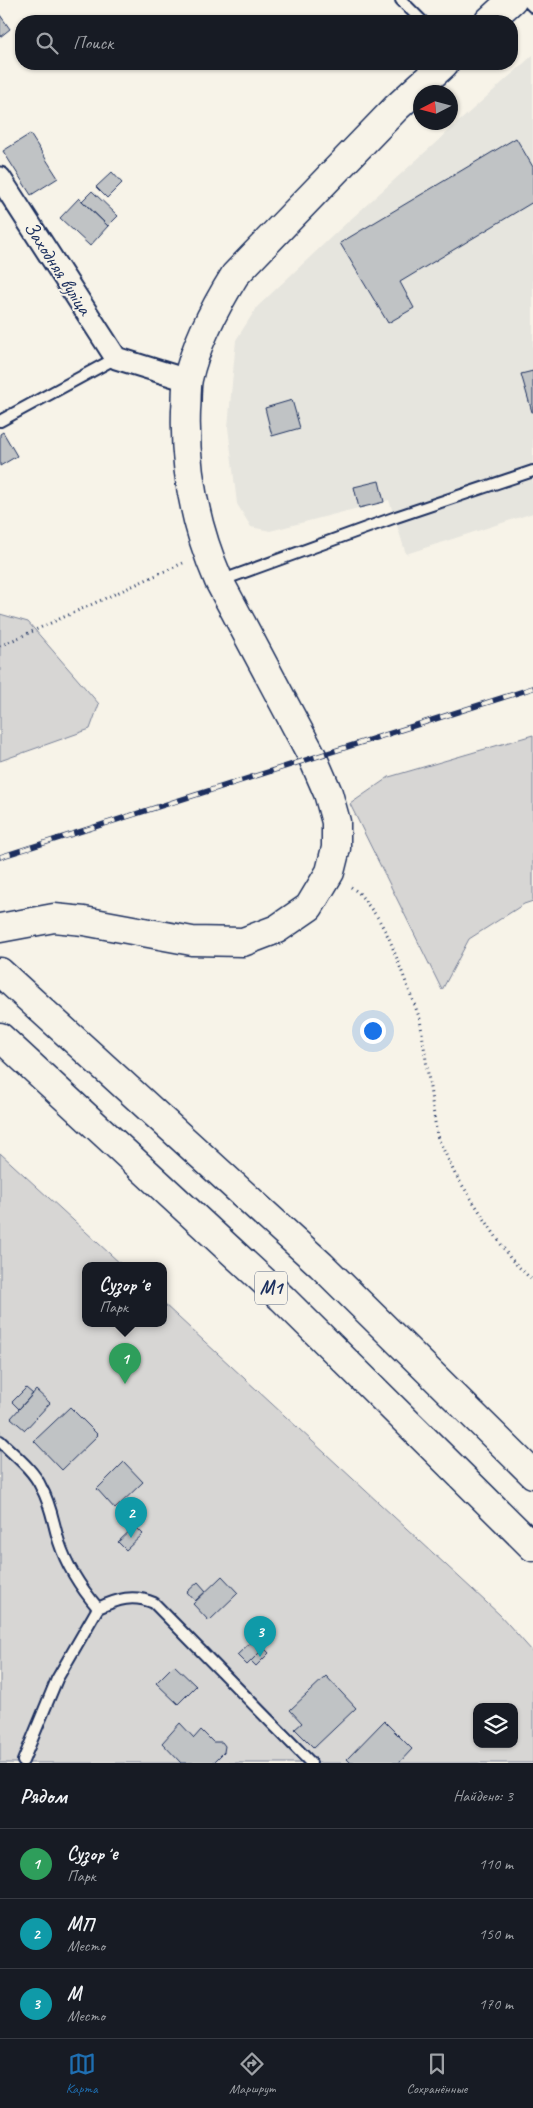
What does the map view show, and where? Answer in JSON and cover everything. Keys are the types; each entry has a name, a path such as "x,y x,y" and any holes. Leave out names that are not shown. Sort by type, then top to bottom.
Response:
{"main road":[{"path":"496,15 512,0"},
{"path":"0,928 54,918 84,920 192,941 243,942 277,930 309,907 330,872 336,848 336,822 328,793 312,756 219,581 206,552 192,497 185,445 187,380 203,332 217,303 235,275 396,108 437,70"},
{"name":"М1","path":"10,981 321,1265 533,1474"},
{"name":"М1","path":"0,1037 282,1298 533,1547"}],"street":[{"name":"Заходняя вуліца","path":"0,178 116,358"},
{"path":"116,358 187,380"}],"lane":[{"path":"401,0 416,15"},
{"path":"526,0 533,7"},
{"path":"0,421 116,358"},
{"path":"219,581 396,517 533,471"},
{"path":"0,1441 40,1484 52,1510 59,1542 69,1568 98,1608"},
{"path":"24,1762 57,1679 98,1608 129,1596 143,1598 154,1603 311,1763"}],"path":[{"path":"0,646 118,594 206,552"},
{"path":"330,872 359,893 378,918 389,938 420,1019 437,1136 455,1174 510,1258 533,1281"}],"shaded area":[{"path":"533,55 533,513 406,554 389,500 270,531 251,527 237,504 228,427 236,340 257,307 450,130 458,130 458,123"},
{"path":"0,614 28,622 99,704 90,729 0,761"},
{"path":"533,735 533,901 524,904 469,939 442,990 350,804 389,777"},
{"path":"0,1153 119,1262 82,1262 82,1327 167,1327 167,1307 500,1615 533,1652 533,1763 0,1763"}],"building":[{"path":"0,15 10,29 0,37"},
{"path":"30,134 58,178 31,195 3,151"},
{"path":"516,138 533,167 533,202 400,282 414,308 388,323 340,243"},
{"path":"112,172 122,183 107,198 96,187"},
{"path":"92,191 118,216 108,226 82,201"},
{"path":"79,198 108,226 90,246 60,218"},
{"path":"533,371 533,412 532,412 521,374"},
{"path":"292,400 300,428 272,436 265,408"},
{"path":"3,432 17,456 0,466 0,434"},
{"path":"379,481 384,502 359,508 354,487"},
{"path":"26,1388 33,1394 19,1409 12,1402"},
{"path":"36,1390 50,1403 25,1430 11,1418"},
{"path":"70,1407 98,1435 62,1470 34,1441"},
{"path":"124,1462 143,1482 115,1509 97,1489"},
{"path":"135,1526 143,1534 126,1550 118,1542"},
{"path":"222,1576 238,1593 209,1621 193,1604"},
{"path":"198,1582 206,1591 195,1601 187,1592"},
{"path":"254,1639 264,1648 247,1665 237,1655"},
{"path":"264,1648 269,1653 256,1666 251,1661"},
{"path":"174,1665 196,1686 178,1704 156,1683"},
{"path":"326,1676 356,1708 314,1748 295,1729 302,1723 290,1710"},
{"path":"384,1721 412,1749 399,1763 351,1763 347,1759"},
{"path":"180,1723 194,1738 201,1730 213,1742 222,1742 225,1746 224,1752 213,1763 181,1763 162,1743"}],"railway":[{"path":"0,857 533,688"}],"place":[{"name":"Сузорʼе","path":"125,1384"},
{"name":"МП","path":"131,1538"},
{"name":"М","path":"260,1657"}]}
